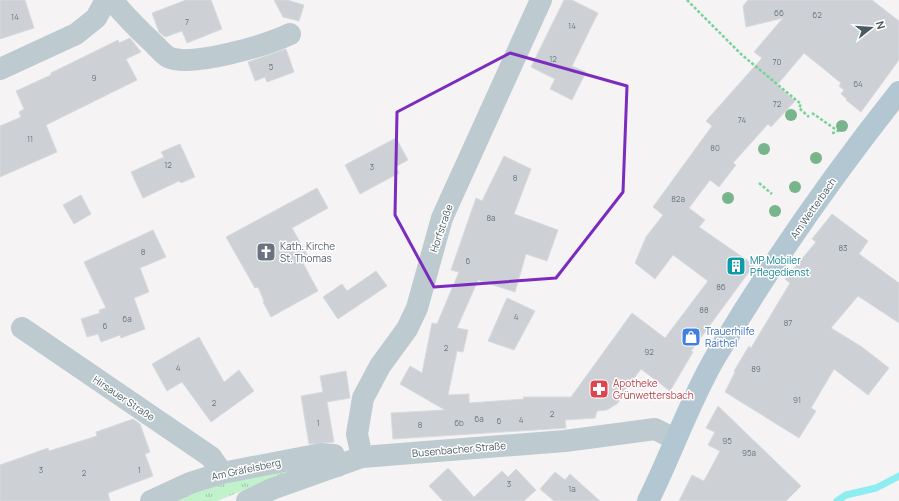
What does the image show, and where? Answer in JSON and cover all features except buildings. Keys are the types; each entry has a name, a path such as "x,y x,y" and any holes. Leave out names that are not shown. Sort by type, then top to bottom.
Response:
{"main road":[{"name":"Am Wetterbach","path":"648,501 692,402 716,356 812,209 899,92"}],"street":[{"path":"0,69 76,34 96,18 106,0"},
{"path":"112,0 126,17 168,57 188,60 239,52 274,41 290,34"},
{"name":"Horfstraße","path":"362,457 357,434 363,398 380,366 407,329 417,308 442,218 541,0"},
{"name":"Hirsauer Straße","path":"22,328 211,457 222,473"},
{"name":"Busenbacher Straße","path":"247,501 272,489 362,457 566,441 655,429 676,439"},
{"name":"Am Gräfelsberg","path":"151,501 190,482 222,473 321,454 334,454 338,466"}],"path":[{"path":"687,0 742,55 801,104 799,108 809,117"},
{"path":"812,113 838,132"},
{"path":"832,133 846,131"},
{"path":"759,183 772,194"}],"highlighted area":[{"path":"510,53 627,86 623,192 556,278 434,287 395,215 397,112"}],"green space":[{"path":"304,466 217,501 167,501 193,489"}],"waterway":[{"path":"837,501 846,495 876,488 899,476"}],"place":[{"name":"Kath. Kirche St. Thomas","path":"266,252"},
{"name":"MP Mobiler Pflegedienst","path":"736,266"},
{"name":"Trauerhilfe Raithel","path":"691,337"},
{"name":"Apotheke Grünwettersbach","path":"599,389"}]}
